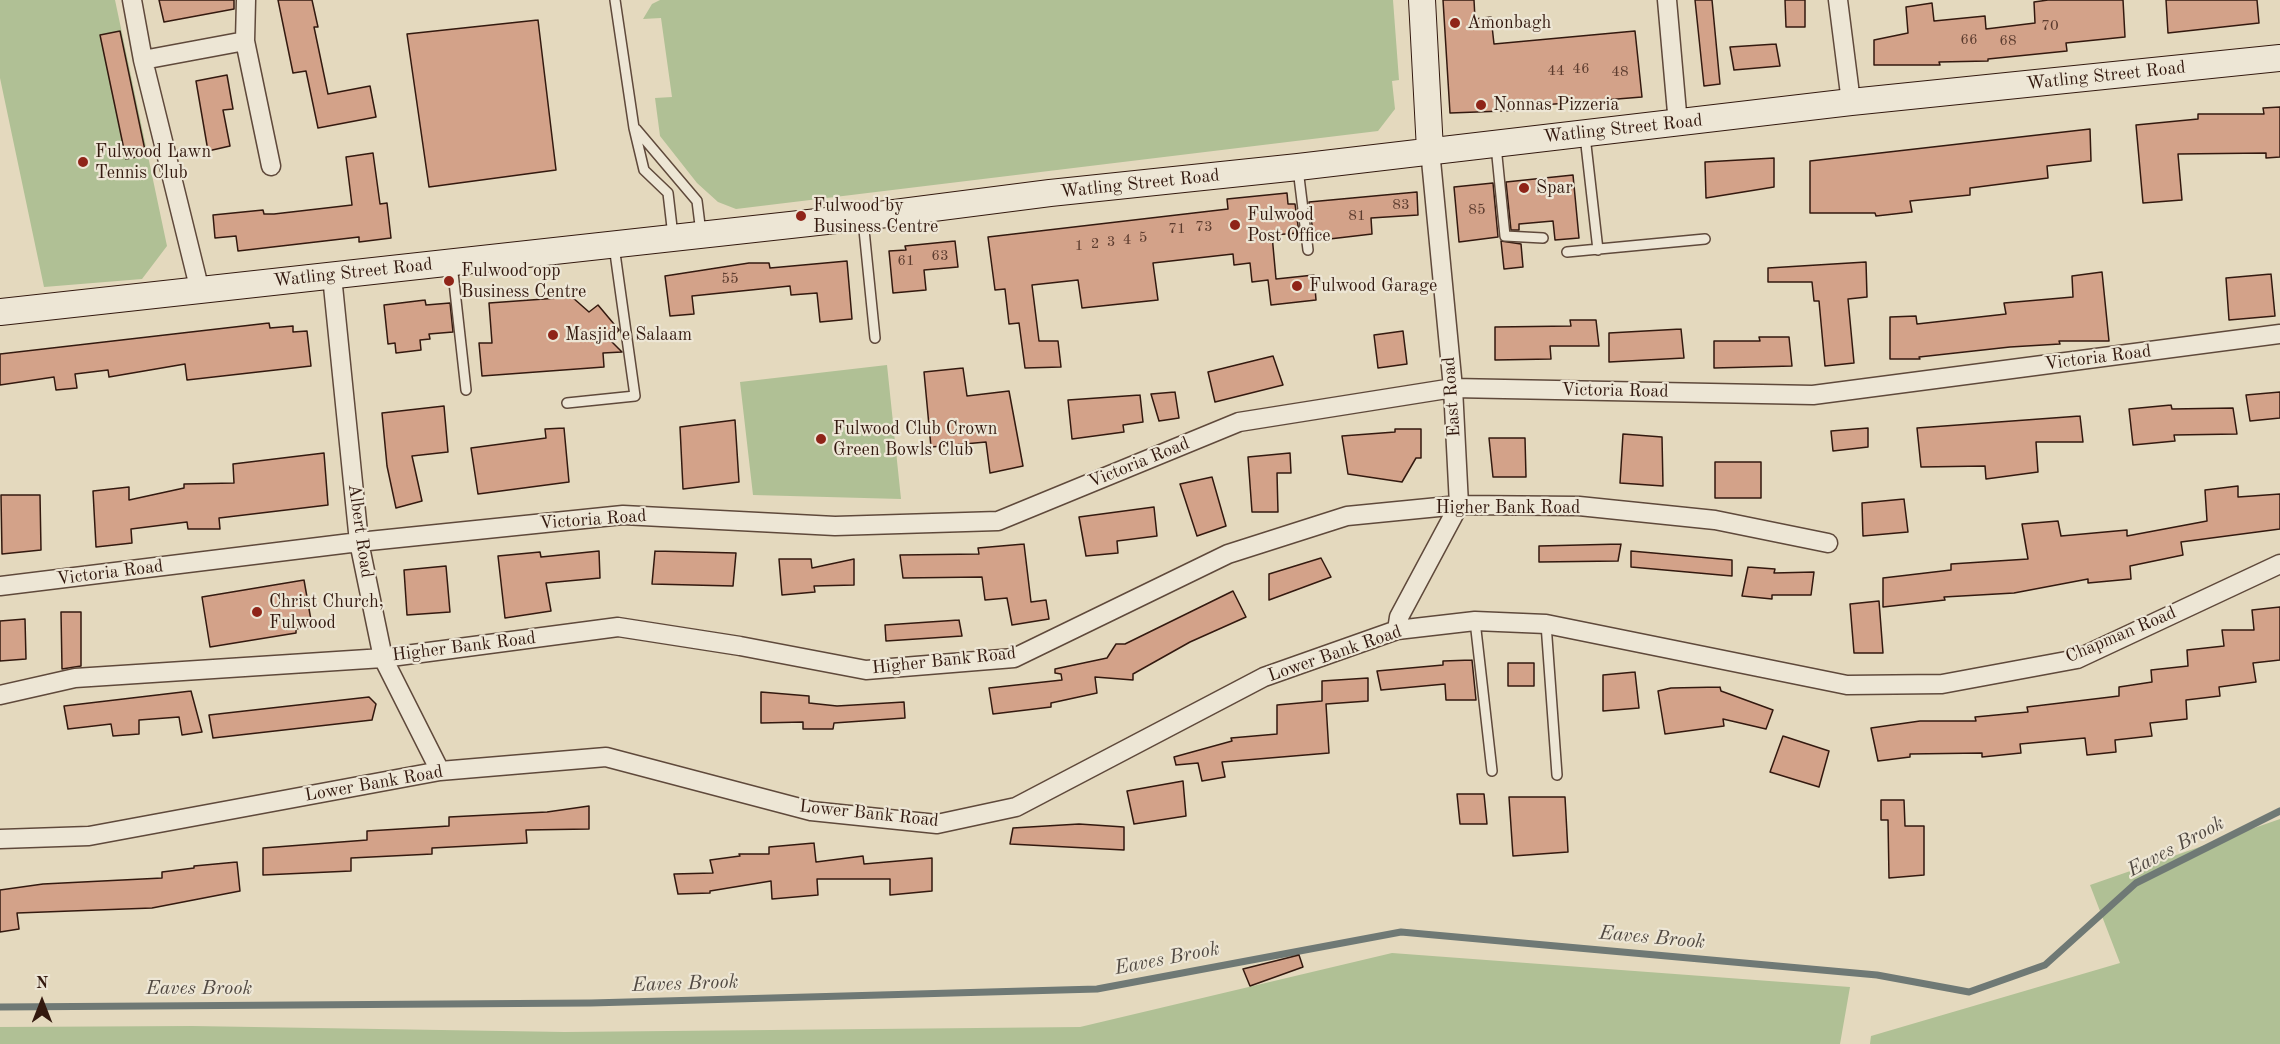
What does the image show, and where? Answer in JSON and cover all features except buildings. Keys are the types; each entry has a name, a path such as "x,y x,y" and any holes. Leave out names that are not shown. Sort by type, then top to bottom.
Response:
{"main road":[{"path":"1422,0 1430,150"},
{"name":"Watling Street Road","path":"0,312 673,236 863,217 1050,193 1678,124 1851,102 2280,58"}],"street":[{"path":"132,0 143,60 200,291"},
{"path":"246,0 245,41 271,166"},
{"path":"1667,0 1678,124"},
{"path":"1838,0 1851,102"},
{"path":"143,60 245,41"},
{"name":"East Road","path":"1430,150 1453,388 1459,505"},
{"name":"Albert Road","path":"332,276 359,542 383,658 440,771"},
{"name":"Victoria Road","path":"0,586 359,542 622,515 835,526 998,521 1239,422 1453,388 1813,395 2280,334"},
{"path":"1397,630 1399,617 1459,505"},
{"name":"Higher Bank Road","path":"0,695 75,678 383,658 618,627 740,646 866,670 1014,658 1228,554 1347,516 1459,505 1590,507 1714,520 1828,543"},
{"name":"Chapman Road","path":"1847,685 1942,684 2077,658 2280,564"},
{"name":"Lower Bank Road","path":"0,839 89,837 440,771 606,757 811,811 937,824 1016,807 1264,677 1397,630 1475,621 1546,624 1847,685"}],"lane":[{"path":"615,0 634,128 644,170 668,193 673,236"},
{"path":"634,128 697,201 701,234"},
{"path":"1585,134 1598,250"},
{"path":"1496,143 1505,236 1543,238"},
{"path":"1298,167 1308,250"},
{"path":"863,217 875,338"},
{"path":"1567,252 1705,239"},
{"path":"567,403 635,396 614,243"},
{"path":"452,262 465,390"},
{"path":"1475,621 1492,771"},
{"path":"1546,624 1557,775"}],"green space":[{"name":"Fulwood Lawn Tennis Club","path":"0,0 115,0 167,246 142,279 44,287 0,78"},
{"path":"660,0 1393,0 1399,80 1392,81 1395,109 1378,131 736,209 718,202 697,183 660,136 655,98 672,97 661,18 643,19 652,4"},
{"name":"Fulwood Club Crown Green Bowls Club","path":"887,365 901,499 753,495 740,382"},
{"path":"2280,819 2280,1044 1870,1044 1871,1036 2120,963 2090,885"},
{"path":"1392,953 1850,987 1840,1044 0,1044 0,1027 192,1026 565,1032 1080,1027"}],"waterway":[{"name":"Eaves Brook","path":"0,1007 591,1003 1097,989 1401,932 1877,975 1969,992 2045,965 2136,883 2280,811"}],"place":[{"name":"Amonbagh","path":"1455,23"},
{"name":"Nonnas Pizzeria","path":"1481,105"},
{"name":"Fulwood Lawn Tennis Club","path":"83,162"},
{"name":"Spar","path":"1524,188"},
{"name":"Fulwood by Business Centre","path":"801,216"},
{"name":"Fulwood Post Office","path":"1235,225"},
{"name":"Fulwood opp Business Centre","path":"449,281"},
{"name":"Fulwood Garage","path":"1297,286"},
{"name":"Masjid e Salaam","path":"553,335"},
{"name":"Fulwood Club Crown Green Bowls Club","path":"821,439"},
{"name":"Christ Church, Fulwood","path":"257,612"}]}
